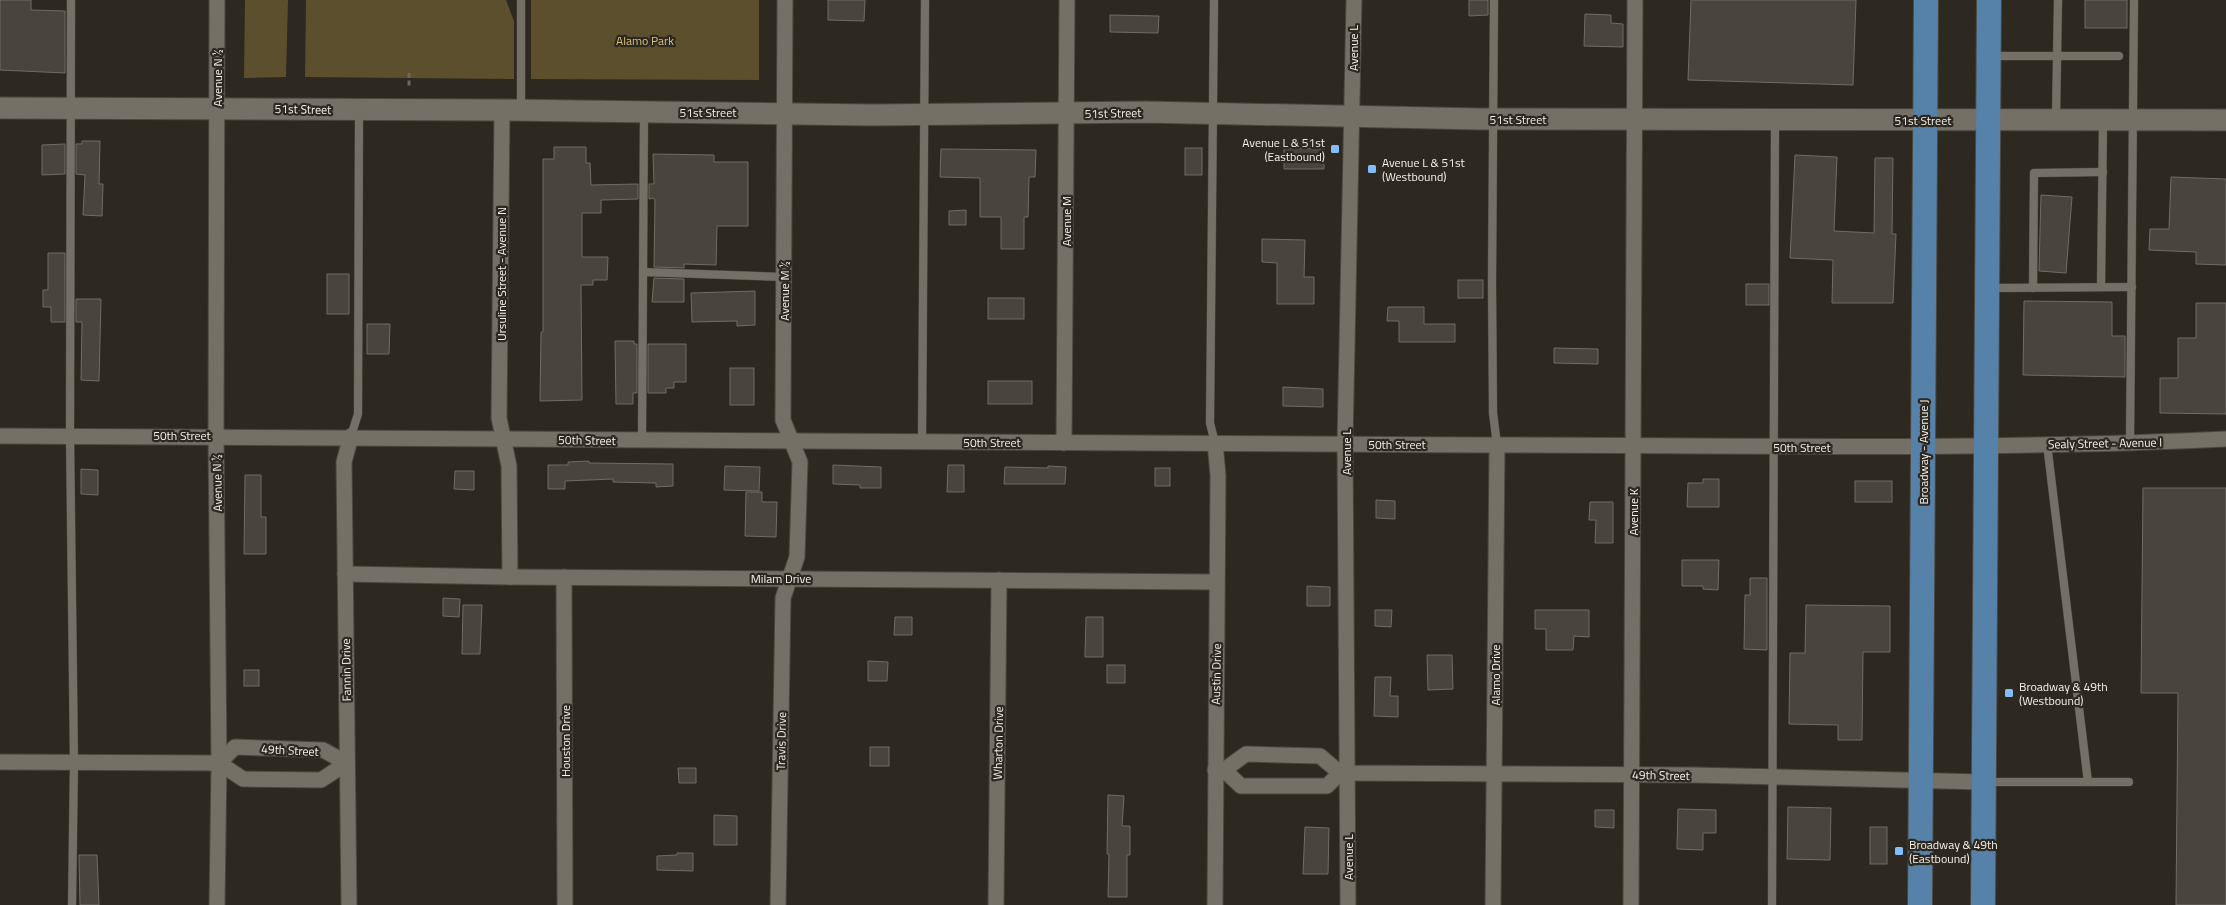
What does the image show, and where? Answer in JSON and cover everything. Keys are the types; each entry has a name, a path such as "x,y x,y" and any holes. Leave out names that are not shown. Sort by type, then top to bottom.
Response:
{"main road":[{"name":"Broadway - Avenue J","path":"1920,905 1926,0"},
{"path":"1983,905 1989,0"}],"street":[{"name":"Avenue N ½","path":"217,0 216,435 219,762 217,905"},
{"name":"Avenue M ½","path":"785,0 783,420 800,462 797,557 790,578"},
{"name":"Avenue M","path":"1064,443 1067,0"},
{"name":"Avenue L","path":"1348,905 1344,773 1345,444 1354,0"},
{"name":"Avenue K","path":"1631,905 1635,0"},
{"name":"51st Street","path":"0,108 1214,114 1635,120 2226,120"},
{"name":"Ursuline Street - Avenue N","path":"503,438 500,418 512,110"},
{"name":"50th Street","path":"0,436 216,435 792,442 1774,447 1985,446"},
{"name":"Fannin Drive","path":"348,905 344,462 351,436"},
{"path":"503,438 509,466 510,577"},
{"name":"Sealy Street - Avenue I","path":"1985,446 2226,439"},
{"name":"Austin Drive","path":"1215,444 1218,475 1216,582 1219,770 1215,905"},
{"name":"Alamo Drive","path":"1493,905 1497,445"},
{"name":"Milam Drive","path":"345,574 1216,582"},
{"name":"Houston Drive","path":"564,577 565,905"},
{"name":"Travis Drive","path":"778,905 783,598 790,578"},
{"name":"Wharton Drive","path":"996,905 999,580"},
{"name":"49th Street","path":"219,762 235,747 323,750 347,763"},
{"path":"1246,754 1320,756 1344,773 1327,786 1241,786 1219,770 1246,754"},
{"path":"0,762 219,762 243,779 321,780 347,763"},
{"name":"49th Street","path":"1344,773 1920,779 1983,782"}],"lane":[{"path":"72,0 70,107 70,436 74,762 72,905"},
{"path":"512,110 521,0"},
{"path":"922,442 925,0"},
{"path":"1214,0 1210,423 1215,444"},
{"path":"1494,0 1492,283 1493,413 1497,445"},
{"path":"2056,120 2058,0"},
{"path":"2130,442 2134,0"},
{"path":"1988,56 2119,56"},
{"path":"351,436 358,414 359,110"},
{"path":"642,440 644,112"},
{"path":"1772,905 1775,120"},
{"path":"2101,287 2103,120"},
{"path":"2033,288 2034,173 2103,172"},
{"path":"643,272 784,277"},
{"path":"1986,288 2132,287"},
{"path":"2048,444 2088,782"},
{"path":"1983,782 2129,782"}],"path":[{"path":"409,74 409,87"}],"green space":[{"path":"245,0 288,0 286,77 244,78"},
{"path":"306,0 506,0 514,21 514,79 305,77"},
{"name":"Alamo Park","path":"531,0 759,0 759,80 531,79"}],"building":[{"path":"0,0 31,0 31,10 65,11 65,73 0,70"},
{"path":"828,0 865,0 864,21 828,20"},
{"path":"1469,0 1488,0 1488,15 1469,16"},
{"path":"1691,0 1856,0 1853,85 1688,80"},
{"path":"2085,0 2127,0 2127,28 2085,28"},
{"path":"1585,14 1611,15 1611,23 1623,24 1623,47 1584,46"},
{"path":"1110,15 1159,16 1158,33 1110,32"},
{"path":"82,141 100,141 99,184 103,184 102,216 83,215 85,175 76,174 76,144 82,144"},
{"path":"65,144 65,174 42,175 42,145"},
{"path":"554,147 586,147 586,163 590,163 591,185 638,184 638,199 601,200 601,213 582,213 582,257 608,257 607,280 593,280 593,285 581,285 582,400 540,401 541,332 543,332 543,159 554,159"},
{"path":"1185,148 1202,148 1202,175 1185,175"},
{"path":"1284,148 1324,149 1324,169 1284,169"},
{"path":"941,149 1036,150 1035,177 1029,177 1028,217 1024,217 1024,249 1001,249 1001,217 980,217 980,178 940,177"},
{"path":"653,154 714,155 714,162 748,162 748,226 717,226 716,265 684,264 684,268 654,267 655,202 654,198 649,199 649,184 654,184"},
{"path":"1795,155 1837,157 1834,231 1874,233 1875,158 1893,158 1892,234 1896,234 1893,303 1832,303 1833,260 1790,258"},
{"path":"2171,177 2226,179 2226,265 2196,264 2196,252 2149,250 2150,229 2169,229"},
{"path":"2041,195 2072,197 2066,273 2039,271"},
{"path":"966,210 966,225 949,225 949,211"},
{"path":"1262,239 1305,240 1304,277 1314,277 1314,304 1277,304 1277,263 1262,262"},
{"path":"48,253 65,253 65,322 51,322 51,307 43,307 43,290 48,290"},
{"path":"327,274 349,274 349,314 327,314"},
{"path":"654,278 684,279 684,302 652,302"},
{"path":"1458,280 1483,280 1483,298 1458,298"},
{"path":"1746,284 1769,284 1769,305 1746,305"},
{"path":"755,291 755,325 737,326 737,321 692,322 691,293"},
{"path":"988,298 1024,298 1024,319 988,319"},
{"path":"76,299 101,299 99,381 81,380 82,322 76,322"},
{"path":"2024,301 2112,302 2112,336 2125,336 2125,377 2023,375"},
{"path":"2196,303 2226,303 2226,414 2160,413 2160,378 2178,378 2178,338 2196,338"},
{"path":"1388,307 1424,307 1424,324 1455,324 1455,342 1399,342 1399,321 1387,321"},
{"path":"367,324 390,324 389,354 367,354"},
{"path":"615,341 634,341 634,344 637,344 637,393 633,393 633,404 616,404"},
{"path":"648,344 686,344 686,382 674,382 674,388 666,388 666,393 648,393"},
{"path":"1554,348 1598,349 1598,364 1554,363"},
{"path":"730,368 754,368 754,405 730,405"},
{"path":"988,381 1032,381 1032,404 988,404"},
{"path":"1283,387 1323,389 1323,407 1283,406"},
{"path":"589,461 589,463 673,464 673,486 656,487 656,483 613,482 613,479 565,481 565,489 548,489 548,465 568,465 568,462"},
{"path":"833,465 881,467 881,488 860,488 860,485 833,484"},
{"path":"948,465 964,465 964,492 947,492"},
{"path":"725,466 760,467 759,491 724,490"},
{"path":"1048,466 1066,467 1065,484 1004,484 1005,467 1048,468"},
{"path":"1155,468 1170,468 1170,486 1155,486"},
{"path":"81,469 98,470 98,495 81,494"},
{"path":"455,471 474,471 474,490 454,489"},
{"path":"245,475 261,475 261,517 266,517 266,554 244,554"},
{"path":"1703,479 1719,479 1719,507 1687,507 1688,483 1703,483"},
{"path":"1855,481 1892,481 1892,502 1855,502"},
{"path":"2143,488 2226,488 2226,905 2176,905 2178,693 2141,693"},
{"path":"746,492 762,492 762,502 777,502 776,537 745,536"},
{"path":"1376,500 1395,501 1395,519 1376,518"},
{"path":"1590,502 1613,502 1613,543 1595,543 1596,520 1589,520"},
{"path":"1682,560 1719,560 1718,590 1703,589 1703,586 1682,586"},
{"path":"1750,578 1767,578 1767,650 1744,649 1745,595 1750,595"},
{"path":"1307,586 1330,587 1330,606 1307,606"},
{"path":"443,598 460,599 459,617 443,616"},
{"path":"463,605 482,605 480,654 462,654"},
{"path":"1806,605 1890,606 1890,652 1863,652 1862,740 1838,740 1838,725 1789,724 1790,653 1805,653"},
{"path":"1375,610 1392,610 1391,627 1375,626"},
{"path":"1535,610 1589,610 1589,637 1574,636 1573,650 1546,650 1546,629 1535,629"},
{"path":"895,617 912,617 912,635 894,635"},
{"path":"1086,617 1103,617 1103,657 1085,657"},
{"path":"1427,655 1452,655 1453,689 1428,690"},
{"path":"868,661 888,662 887,681 868,681"},
{"path":"1107,665 1125,665 1125,683 1107,683"},
{"path":"244,670 259,670 259,686 244,686"},
{"path":"1375,677 1391,677 1390,696 1398,696 1398,717 1374,716"},
{"path":"870,747 889,747 889,766 870,766"},
{"path":"678,768 696,768 696,783 679,783"},
{"path":"1108,795 1124,796 1122,826 1130,826 1130,855 1127,855 1127,897 1108,897"},
{"path":"1788,807 1831,808 1830,860 1787,859"},
{"path":"1678,809 1716,810 1716,833 1703,833 1703,850 1677,849"},
{"path":"1595,810 1614,810 1614,828 1595,827"},
{"path":"714,815 737,816 737,845 714,845"},
{"path":"1305,827 1329,828 1328,874 1303,874"},
{"path":"1870,827 1887,827 1887,864 1870,864"},
{"path":"677,853 693,853 693,871 657,870 657,856 677,855"},
{"path":"79,855 97,855 99,905 80,905"}],"place":[{"name":"Avenue L & 51st (Eastbound)","path":"1335,149"},
{"name":"Avenue L & 51st (Westbound)","path":"1372,169"},
{"name":"Broadway & 49th (Westbound)","path":"2009,693"},
{"name":"Broadway & 49th (Eastbound)","path":"1899,851"}]}
